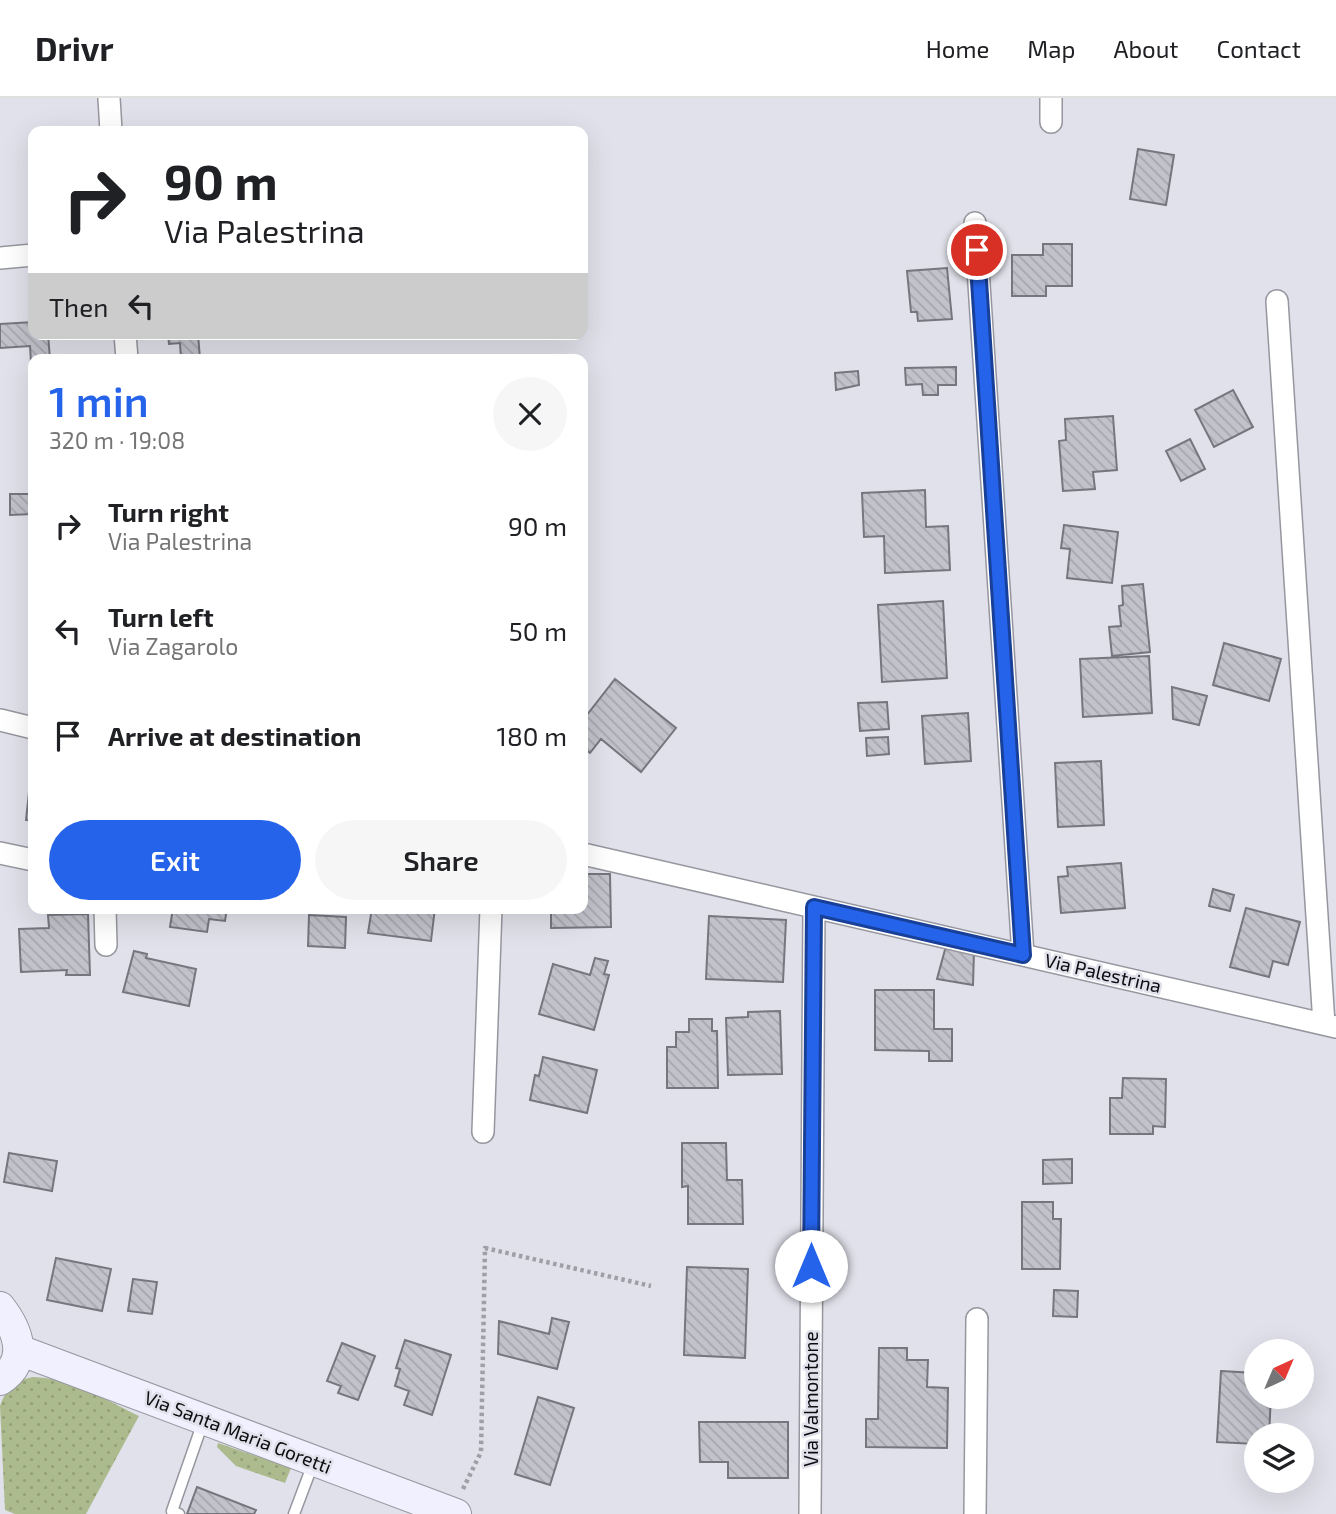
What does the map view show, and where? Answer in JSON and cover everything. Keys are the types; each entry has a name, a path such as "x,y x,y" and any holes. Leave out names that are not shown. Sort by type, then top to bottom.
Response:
{"main road":[{"path":"0,1307 15,1330 19,1350 13,1368 0,1380"},
{"name":"Via Santa Maria Goretti","path":"19,1350 454,1513"}],"street":[{"path":"109,98 111,126"},
{"path":"1051,98 1051,122"},
{"path":"975,223 1023,955"},
{"path":"0,258 28,255"},
{"path":"1277,300 1330,1025"},
{"path":"0,720 28,727"},
{"path":"0,853 28,859"},
{"name":"Via Palestrina","path":"588,855 1330,1025"},
{"name":"Via Valmontone","path":"810,1514 814,907"},
{"path":"105,914 106,944"},
{"path":"483,1132 491,914"},
{"path":"975,1514 977,1319"}],"lane":[{"path":"172,1513 204,1419"},
{"path":"294,1514 314,1460"}],"path":[{"path":"454,1513 481,1452 485,1248 651,1286"}],"green space":[{"path":"33,1377 61,1381 139,1416 86,1514 15,1514 5,1510 0,1406 12,1386"},
{"path":"218,1443 291,1468 285,1483 236,1466 217,1447"}],"building":[{"path":"1138,149 1174,155 1166,205 1130,199"},
{"path":"1043,244 1072,244 1072,286 1046,286 1046,296 1012,296 1012,255 1043,255"},
{"path":"947,268 952,319 918,321 917,312 911,312 907,271"},
{"path":"28,322 28,340 48,340 50,354 30,354 30,346 0,348 0,324"},
{"path":"169,340 198,340 200,354 181,354 180,343 169,344"},
{"path":"956,367 956,385 938,385 938,395 923,395 922,384 906,385 905,368"},
{"path":"858,371 859,385 836,390 835,373"},
{"path":"1233,390 1253,427 1214,447 1195,410"},
{"path":"1113,416 1117,470 1093,472 1095,489 1063,491 1059,441 1066,440 1065,419"},
{"path":"1190,439 1205,469 1181,481 1166,451"},
{"path":"925,490 926,527 948,526 950,570 885,573 884,536 864,537 862,493"},
{"path":"10,494 28,494 28,514 10,515"},
{"path":"1064,525 1118,532 1112,583 1067,578 1070,549 1061,548"},
{"path":"1143,584 1150,652 1112,656 1109,627 1121,626 1119,606 1123,605 1122,586"},
{"path":"943,601 947,678 882,682 878,605"},
{"path":"1224,643 1281,659 1269,701 1213,685"},
{"path":"1149,656 1152,713 1083,717 1080,659"},
{"path":"615,679 676,728 641,772 601,739 590,753 588,752 588,714"},
{"path":"1172,687 1207,696 1199,725 1173,719"},
{"path":"887,702 889,729 860,731 858,703"},
{"path":"968,713 971,761 925,764 922,716"},
{"path":"888,737 889,754 867,756 866,738"},
{"path":"1101,761 1104,825 1058,827 1055,763"},
{"path":"1121,863 1125,908 1061,913 1058,877 1068,876 1067,867"},
{"path":"588,874 610,874 611,927 551,928 551,914 588,914"},
{"path":"1213,889 1234,895 1230,911 1209,906"},
{"path":"1246,908 1300,922 1288,965 1273,961 1269,977 1230,967"},
{"path":"88,914 90,975 66,975 67,970 21,972 19,929 49,928 48,915"},
{"path":"172,914 226,914 225,921 209,919 207,932 170,927"},
{"path":"371,914 434,914 431,941 368,933"},
{"path":"309,915 346,917 345,948 308,946"},
{"path":"709,916 786,920 783,982 706,979"},
{"path":"946,946 974,951 973,985 937,979"},
{"path":"134,951 147,954 146,958 196,969 189,1006 123,992"},
{"path":"595,958 608,961 604,974 609,975 594,1030 539,1014 553,964 590,975"},
{"path":"875,990 934,990 934,1029 952,1029 952,1061 929,1061 929,1051 875,1050"},
{"path":"780,1011 782,1074 728,1075 726,1018 748,1017 748,1012"},
{"path":"689,1019 712,1019 712,1031 717,1031 718,1088 667,1088 667,1047 676,1047 676,1032 689,1032"},
{"path":"543,1057 597,1070 587,1113 530,1100 535,1075 539,1076"},
{"path":"1123,1078 1166,1079 1165,1127 1153,1126 1153,1134 1110,1134 1110,1098 1122,1098"},
{"path":"682,1143 726,1143 727,1180 742,1180 743,1224 688,1224 688,1186 682,1187"},
{"path":"9,1153 57,1161 52,1191 4,1182"},
{"path":"1072,1159 1072,1183 1043,1184 1043,1160"},
{"path":"1022,1202 1053,1202 1053,1219 1061,1219 1060,1269 1022,1269"},
{"path":"56,1258 111,1269 102,1311 47,1300"},
{"path":"687,1267 748,1269 745,1358 684,1355"},
{"path":"133,1279 157,1282 152,1314 128,1311"},
{"path":"1054,1290 1078,1291 1077,1317 1053,1316"},
{"path":"552,1318 569,1322 557,1369 498,1354 499,1321 549,1334"},
{"path":"405,1340 451,1355 432,1415 404,1405 409,1391 395,1386 400,1369 396,1368"},
{"path":"342,1343 375,1356 358,1400 338,1393 341,1386 327,1381"},
{"path":"879,1348 907,1348 907,1360 928,1360 927,1387 948,1388 947,1448 866,1447 866,1419 878,1419"},
{"path":"1221,1371 1244,1372 1244,1409 1270,1409 1270,1423 1244,1423 1244,1443 1217,1442"},
{"path":"538,1397 574,1408 550,1485 515,1474"},
{"path":"699,1422 788,1422 788,1478 728,1478 728,1462 700,1462"},
{"path":"197,1487 256,1510 254,1514 187,1514"}],"route":[{"path":"811,1266 814,907 1023,955 977,250"}]}
